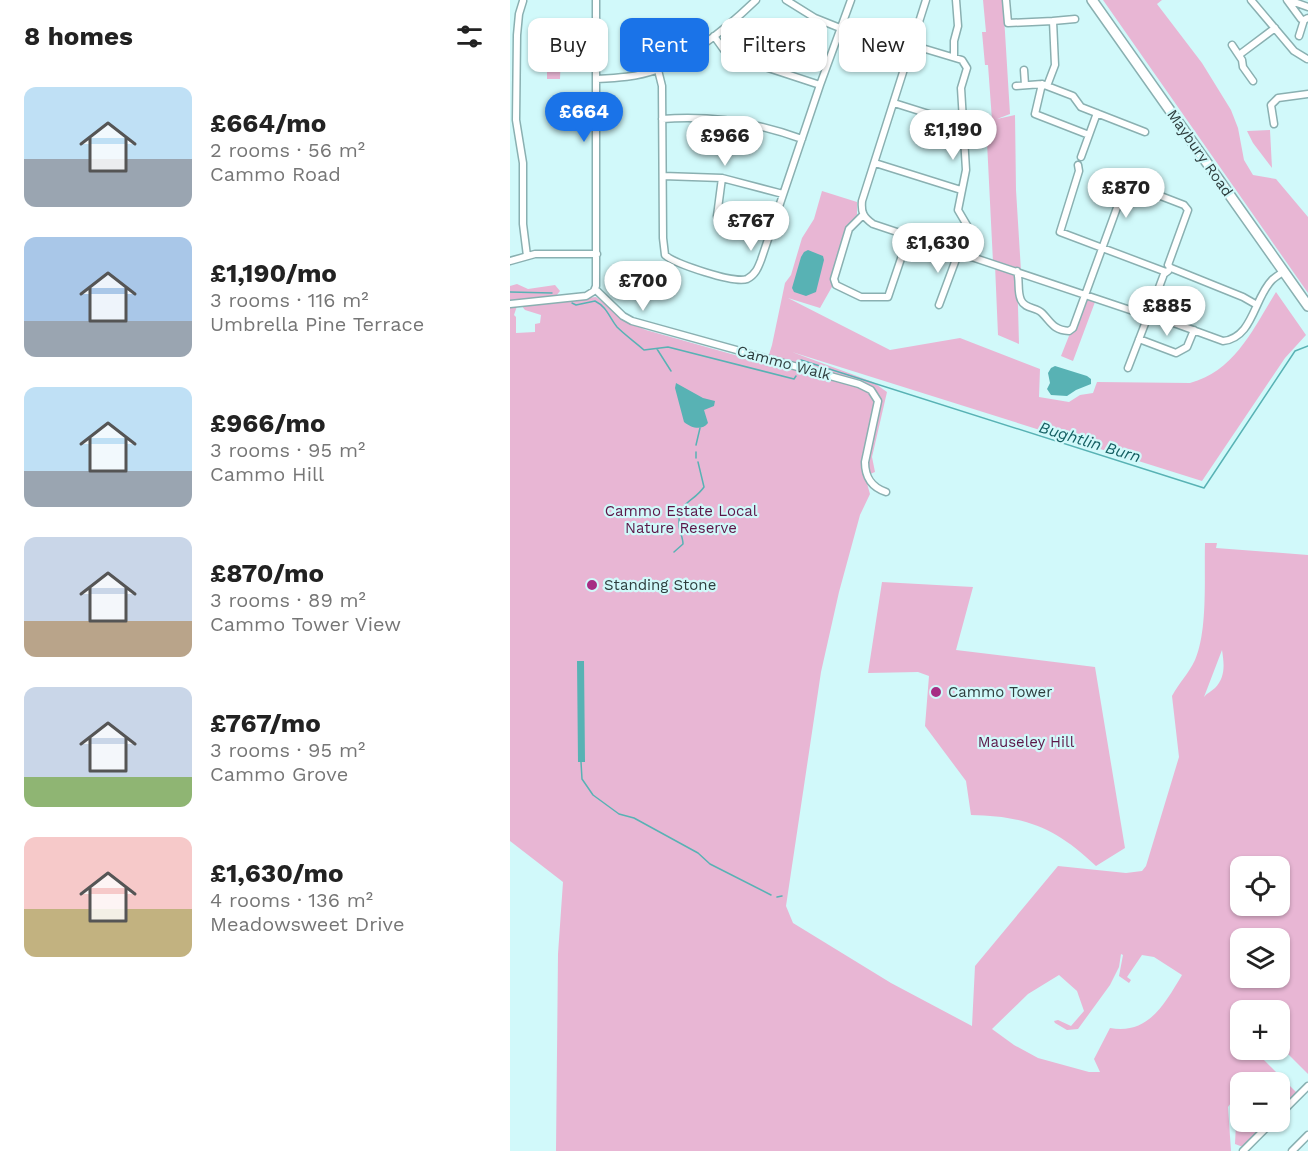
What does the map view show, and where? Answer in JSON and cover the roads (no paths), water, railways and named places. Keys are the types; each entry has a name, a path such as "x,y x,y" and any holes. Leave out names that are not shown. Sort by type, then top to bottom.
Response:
{"main road":[{"name":"Maybury Road","path":"1092,0 1308,306"}],"street":[{"path":"510,304 586,296 595,289 597,281 596,0"},
{"path":"709,39 756,0"},
{"path":"786,0 815,18 839,28"},
{"path":"844,18 851,0"},
{"path":"920,18 926,0"},
{"path":"954,57 954,41 958,26 956,0"},
{"path":"1006,0 1008,23 1075,19"},
{"path":"1251,0 1294,51 1308,59 1308,67"},
{"path":"1288,1 1308,7"},
{"path":"1288,1 1306,19 1299,36"},
{"path":"527,256 523,224 523,163 513,91 522,4 530,7"},
{"path":"1053,21 1055,65 1035,114 1089,135"},
{"path":"1239,55 1275,28"},
{"path":"659,72 662,86 665,255 678,262 736,280 746,279 758,268 839,31"},
{"path":"714,36 724,50 735,57 820,85"},
{"path":"1232,45 1253,81"},
{"path":"926,49 962,60 967,68 961,88 966,170 958,210 968,227 939,305"},
{"path":"1024,70 1025,85"},
{"path":"596,79 625,77 646,72"},
{"path":"904,72 862,201 863,214 873,224 1223,340 1233,339 1242,331 1271,280 1283,272"},
{"path":"1017,86 1045,85 1073,96 1081,107 1145,132"},
{"path":"1271,105 1278,98 1308,94"},
{"path":"1265,99 1271,105 1274,124"},
{"path":"894,103 964,125"},
{"path":"1081,157 1097,113"},
{"path":"662,119 687,117 733,120 802,139"},
{"path":"875,163 961,190"},
{"path":"1078,165 1079,171 1060,232 1243,297 1257,305"},
{"path":"663,176 722,178 783,194"},
{"path":"717,216 722,178"},
{"path":"1017,271 1020,280 1020,299 1026,306 1042,313 1052,326 1065,331 1073,328 1126,183"},
{"path":"1128,368 1168,270 1188,210 1184,205 1145,190"},
{"path":"863,214 849,229 834,279 836,285 855,296 888,297 909,235"},
{"path":"510,261 527,256 597,254"},
{"name":"Cammo Walk","path":"595,289 623,316 632,321 834,376 868,388 878,401 865,469 874,486 886,492"},
{"path":"1139,339 1176,353 1187,347 1194,330"},
{"path":"1290,1104 1308,1086"},
{"path":"1243,1151 1262,1132"},
{"path":"1292,1151 1308,1135"}],"water":[{"path":"808,250 823,256 824,260 816,292 806,296 794,292 792,288 801,257"},
{"path":"1055,366 1087,376 1091,379 1091,384 1067,396 1051,395 1047,389 1050,383 1048,373"},
{"path":"676,383 703,398 715,401 714,406 704,410 708,423 706,426 696,428 684,422 675,388"},
{"path":"577,661 584,661 585,762 578,762"}],"waterway":[{"name":"Bughtlin Burn","path":"510,292 552,293"},
{"name":"Bughtlin Burn","path":"572,303 576,305 595,301 599,303 617,327 644,350 668,347 794,379 796,376"},
{"name":"Bughtlin Burn","path":"801,362 801,360 1204,488 1295,351 1308,346"},
{"path":"657,349 671,371"},
{"path":"696,445 700,428"},
{"path":"696,452 696,458"},
{"path":"674,552 683,544 679,525 681,511 704,487 698,462"},
{"path":"581,762 582,779 593,795 619,814 634,818 698,853 710,864 771,895"},
{"path":"777,897 782,896"}],"place":[{"name":"Standing Stone","path":"592,585"},
{"name":"Cammo Tower","path":"936,692"}],"park label":[{"name":"Cammo Estate Local Nature Reserve","path":"681,520"},
{"name":"Mauseley Hill","path":"1026,742"}]}
